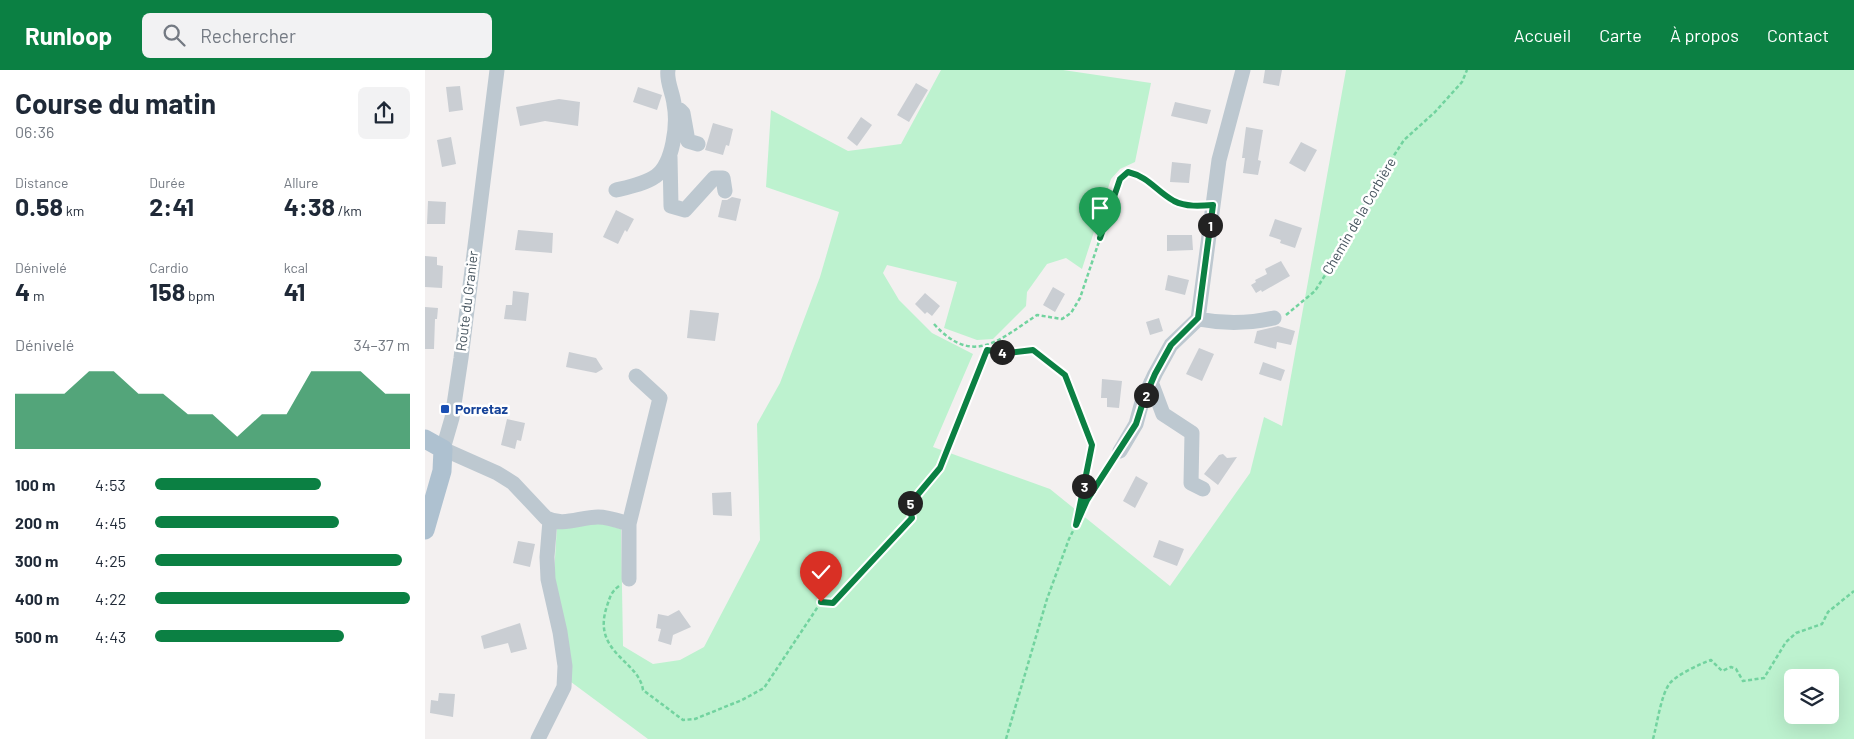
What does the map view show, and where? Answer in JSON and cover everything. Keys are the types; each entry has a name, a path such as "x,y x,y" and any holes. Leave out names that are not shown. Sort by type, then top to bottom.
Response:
{"main road":[{"path":"425,439 443,450"},
{"name":"Route du Granier","path":"425,530 441,470 443,450"}],"street":[{"name":"Route du Granier","path":"443,450 452,418 461,358 497,70"},
{"path":"616,190 657,176 667,164 675,127 674,104 667,74 668,70"},
{"path":"1120,451 1136,424 1151,382 1171,345 1198,318 1219,160 1243,70"},
{"path":"674,104 683,113 688,141 699,144"},
{"path":"670,153 671,206 685,210 714,178 723,178 725,191"},
{"path":"1198,318 1221,324 1253,322 1274,318"},
{"path":"629,580 629,524 660,398 636,376"},
{"path":"1151,382 1163,414 1192,433 1191,483 1203,489"},
{"path":"443,450 497,473 513,483 550,520 561,522 597,517 629,524"},
{"path":"538,739 564,687 565,666 560,632 548,578 547,557 550,520"}],"path":[{"name":"Chemin de la Corbière","path":"1274,318 1287,315 1315,290 1343,247 1367,197 1404,140 1435,112 1462,82 1467,70"},
{"path":"933,324 942,334 962,345 979,348 995,343 1037,315 1062,319 1071,313 1080,298 1120,179 1128,172 1141,175 1174,201 1191,206 1213,205"},
{"path":"629,580 612,591 603,618 609,645 641,680 643,690 683,720 703,716 742,700 763,688 821,602 833,603 912,518 909,505 940,468 987,350 1008,353 1033,350 1065,375 1092,445 1076,525"},
{"path":"1006,739 1047,599 1069,540 1087,500 1120,451"},
{"path":"1653,739 1666,691 1671,682 1698,664 1711,660 1722,671 1731,667 1736,669 1743,681 1765,678 1786,642 1795,633 1807,627 1822,624 1828,612 1854,591"}],"green space":[{"path":"941,70 1063,70 1151,83 1135,162 1120,169 1111,179 1082,269 1066,258 1047,264 1027,292 1026,306 993,339 977,340 944,328 957,282 887,265 883,273 899,300 932,333 973,354 933,447 1050,489 1170,586 1250,473 1264,417 1282,426 1346,70 1854,70 1854,739 648,739 571,682 553,590 557,526 598,522 621,529 623,646 653,664 680,660 704,647 760,540 757,424 780,383 820,277 839,212 766,187 771,110 848,151 901,144"}],"building":[{"path":"1265,70 1282,70 1279,86 1263,83"},
{"path":"916,83 928,90 909,122 897,115"},
{"path":"460,86 463,110 449,112 446,87"},
{"path":"638,87 662,95 657,110 633,102"},
{"path":"559,99 580,102 578,126 545,121 520,126 516,107"},
{"path":"1175,102 1211,110 1207,124 1171,116"},
{"path":"861,117 872,125 857,146 847,138"},
{"path":"713,123 733,129 729,146 726,145 723,155 705,150"},
{"path":"1246,127 1263,130 1258,160 1261,161 1258,175 1243,173 1245,158 1242,158"},
{"path":"451,137 456,164 442,167 437,140"},
{"path":"1301,142 1317,150 1305,172 1289,163"},
{"path":"1172,162 1191,164 1189,183 1170,182"},
{"path":"732,197 741,199 736,221 718,217 722,200"},
{"path":"428,201 446,202 445,224 427,224"},
{"path":"616,210 634,219 627,232 625,230 618,244 603,237"},
{"path":"1275,219 1302,228 1295,248 1280,243 1281,240 1269,236"},
{"path":"518,230 553,233 552,253 515,250"},
{"path":"1167,235 1192,235 1193,250 1167,251"},
{"path":"425,256 437,257 437,265 443,266 442,288 425,287"},
{"path":"1281,261 1290,276 1262,292 1261,290 1256,293 1251,285 1256,282 1255,280 1267,274 1265,269"},
{"path":"1168,275 1189,280 1185,295 1165,290"},
{"path":"1053,287 1065,294 1055,312 1043,305"},
{"path":"513,291 529,293 526,321 504,319 506,305 512,305"},
{"path":"925,293 940,306 932,316 927,312 925,314 915,304"},
{"path":"425,307 438,308 437,319 435,319 434,349 425,349"},
{"path":"690,310 719,313 715,341 687,338"},
{"path":"1159,318 1163,331 1150,335 1146,322"},
{"path":"1278,326 1295,331 1291,345 1277,342 1276,349 1254,343 1257,331"},
{"path":"1199,348 1214,354 1202,381 1186,374"},
{"path":"569,352 596,358 603,369 596,373 566,367"},
{"path":"1263,362 1285,370 1281,381 1259,374"},
{"path":"1102,379 1122,381 1119,408 1107,407 1107,398 1101,398"},
{"path":"507,419 525,423 521,441 517,440 515,449 501,445"},
{"path":"1223,454 1227,458 1237,457 1218,485 1204,474 1219,455"},
{"path":"1136,476 1148,483 1135,508 1123,501"},
{"path":"731,492 732,516 713,515 712,493"},
{"path":"1159,540 1184,549 1177,566 1153,557"},
{"path":"518,541 535,544 530,567 513,563"},
{"path":"679,610 691,627 673,635 671,645 658,641 661,629 656,628 658,614 668,616"},
{"path":"520,623 527,649 511,653 508,643 484,649 481,636"},
{"path":"439,693 455,694 453,717 430,713 431,700 438,701"}],"place":[{"name":"Porretaz","path":"445,409"}],"route":[{"path":"821,602 833,603 912,518 909,505 940,468 987,350 1008,353 1033,350 1065,375 1092,445 1076,525 1087,500 1136,424 1155,374 1171,345 1198,318 1213,205 1191,206 1174,201 1141,175 1128,172 1120,179 1100,238"}]}
